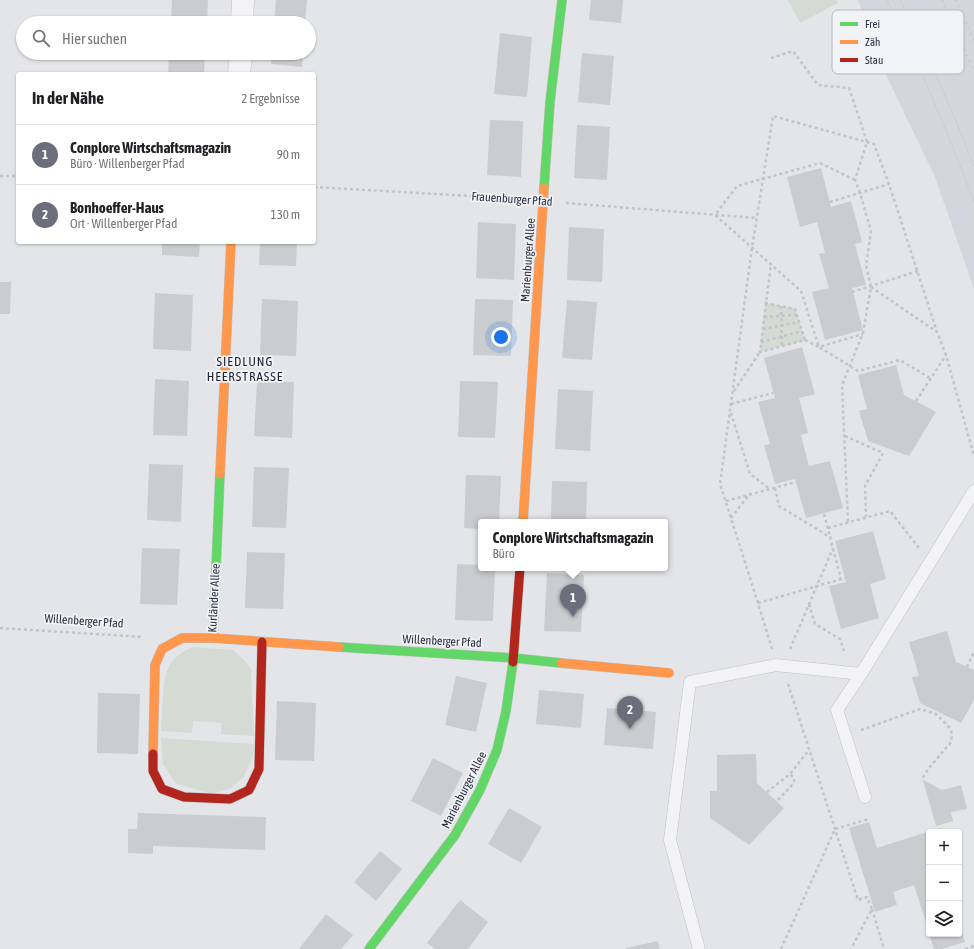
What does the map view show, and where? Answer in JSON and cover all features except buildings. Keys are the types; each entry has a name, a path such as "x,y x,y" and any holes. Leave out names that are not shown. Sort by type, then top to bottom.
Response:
{"street":[{"path":"242,16 243,0"},
{"name":"Marienburger Allee","path":"523,519 550,102 562,0"},
{"path":"240,60 240,72"},
{"name":"Kurländer Allee","path":"162,649 182,638 213,638 231,244"},
{"name":"Marienburger Allee","path":"368,949 455,835 480,790 497,750 506,711 514,658 520,571"},
{"name":"Willenberger Pfad","path":"213,638 514,658 669,673"},
{"path":"162,649 155,665 153,771 162,789 184,797 230,800 249,790 259,770 262,642"}],"lane":[{"path":"865,796 837,710 861,674 974,491"},
{"path":"669,673 690,682 779,666 861,674"},
{"path":"690,682 670,840 699,949"}],"path":[{"path":"771,58 793,51 818,85 849,88 867,142 855,180 871,231 866,266 871,287 863,333 842,385 848,522"},
{"path":"884,949 867,897 858,900 810,750 779,666 720,484 752,248 773,116 874,144 918,271 936,332 946,355 974,456"},
{"path":"819,347 801,291 716,215 737,186 820,163 855,180"},
{"path":"0,176 16,176"},
{"path":"830,202 889,184"},
{"name":"Frauenburger Pfad","path":"316,187 544,201 757,218"},
{"path":"733,393 760,352 771,264"},
{"path":"852,292 918,271"},
{"path":"871,287 936,332"},
{"path":"766,303 795,309 805,340"},
{"path":"781,306 782,347"},
{"path":"764,317 797,315"},
{"path":"763,329 799,322"},
{"path":"761,342 802,331"},
{"path":"819,347 863,333"},
{"path":"760,352 805,340 858,371 900,360 930,378"},
{"path":"916,401 946,355"},
{"path":"731,404 773,393"},
{"path":"730,411 750,474 770,489"},
{"path":"845,436 883,453 865,486 866,517"},
{"path":"726,501 796,482"},
{"path":"775,488 779,506 830,537"},
{"path":"731,518 748,495"},
{"path":"828,528 890,511 930,563"},
{"path":"824,514 841,579"},
{"path":"779,666 809,604 833,548"},
{"path":"758,603 845,578"},
{"path":"809,604 815,624 840,639 844,651"},
{"name":"Willenberger Pfad","path":"0,628 146,637 162,649"},
{"path":"967,667 974,652"},
{"path":"846,736 920,709 936,714 950,728 952,734 951,742 921,780"},
{"path":"767,792 790,774 810,750"},
{"path":"778,800 794,783 794,778 790,774"},
{"path":"781,949 835,829 869,819"},
{"path":"851,949 872,909"},
{"path":"965,949 974,946"}],"shaded area":[{"path":"788,0 837,0 838,3 800,23"},
{"path":"858,0 974,0 974,289 935,177 886,74 964,74 964,10 862,10"},
{"path":"765,303 795,309 805,340 760,352"},
{"path":"192,647 233,650 251,669 254,736 221,734 222,723 193,721 192,733 161,731 164,688 168,667 183,652"},
{"path":"161,738 254,744 253,756 244,776 231,788 212,794 177,784 163,764"}],"tram line":[{"path":"887,0 892,10"},
{"path":"900,0 905,10"},
{"path":"922,74 974,202"},
{"path":"935,74 974,167"}],"railway":[{"path":"942,0 946,10"},
{"path":"956,0 960,10"},
{"path":"964,18 974,41"},
{"path":"964,50 974,72"}],"traffic: fast":[{"path":"544,188 550,102 562,0"},
{"path":"213,638 220,474"},
{"path":"339,647 514,658 561,663"},
{"path":"369,949 455,835 480,790 497,750 506,711 513,662"}],"traffic: slow":[{"path":"523,519 544,188"},
{"path":"220,474 231,244"},
{"path":"153,754 155,665 162,649 182,638 213,638 339,647"},
{"path":"561,663 669,673"}],"traffic: jam":[{"path":"513,662 520,571"},
{"path":"153,754 153,771 162,789 184,797 230,799 249,790 259,769 262,642"}],"place":[{"name":"Conplore Wirtschaftsmagazin","path":"573,617"},
{"name":"Bonhoeffer-Haus","path":"630,729"}],"district":[{"name":"SIEDLUNG HEERSTRASSE","path":"245,368"}]}
